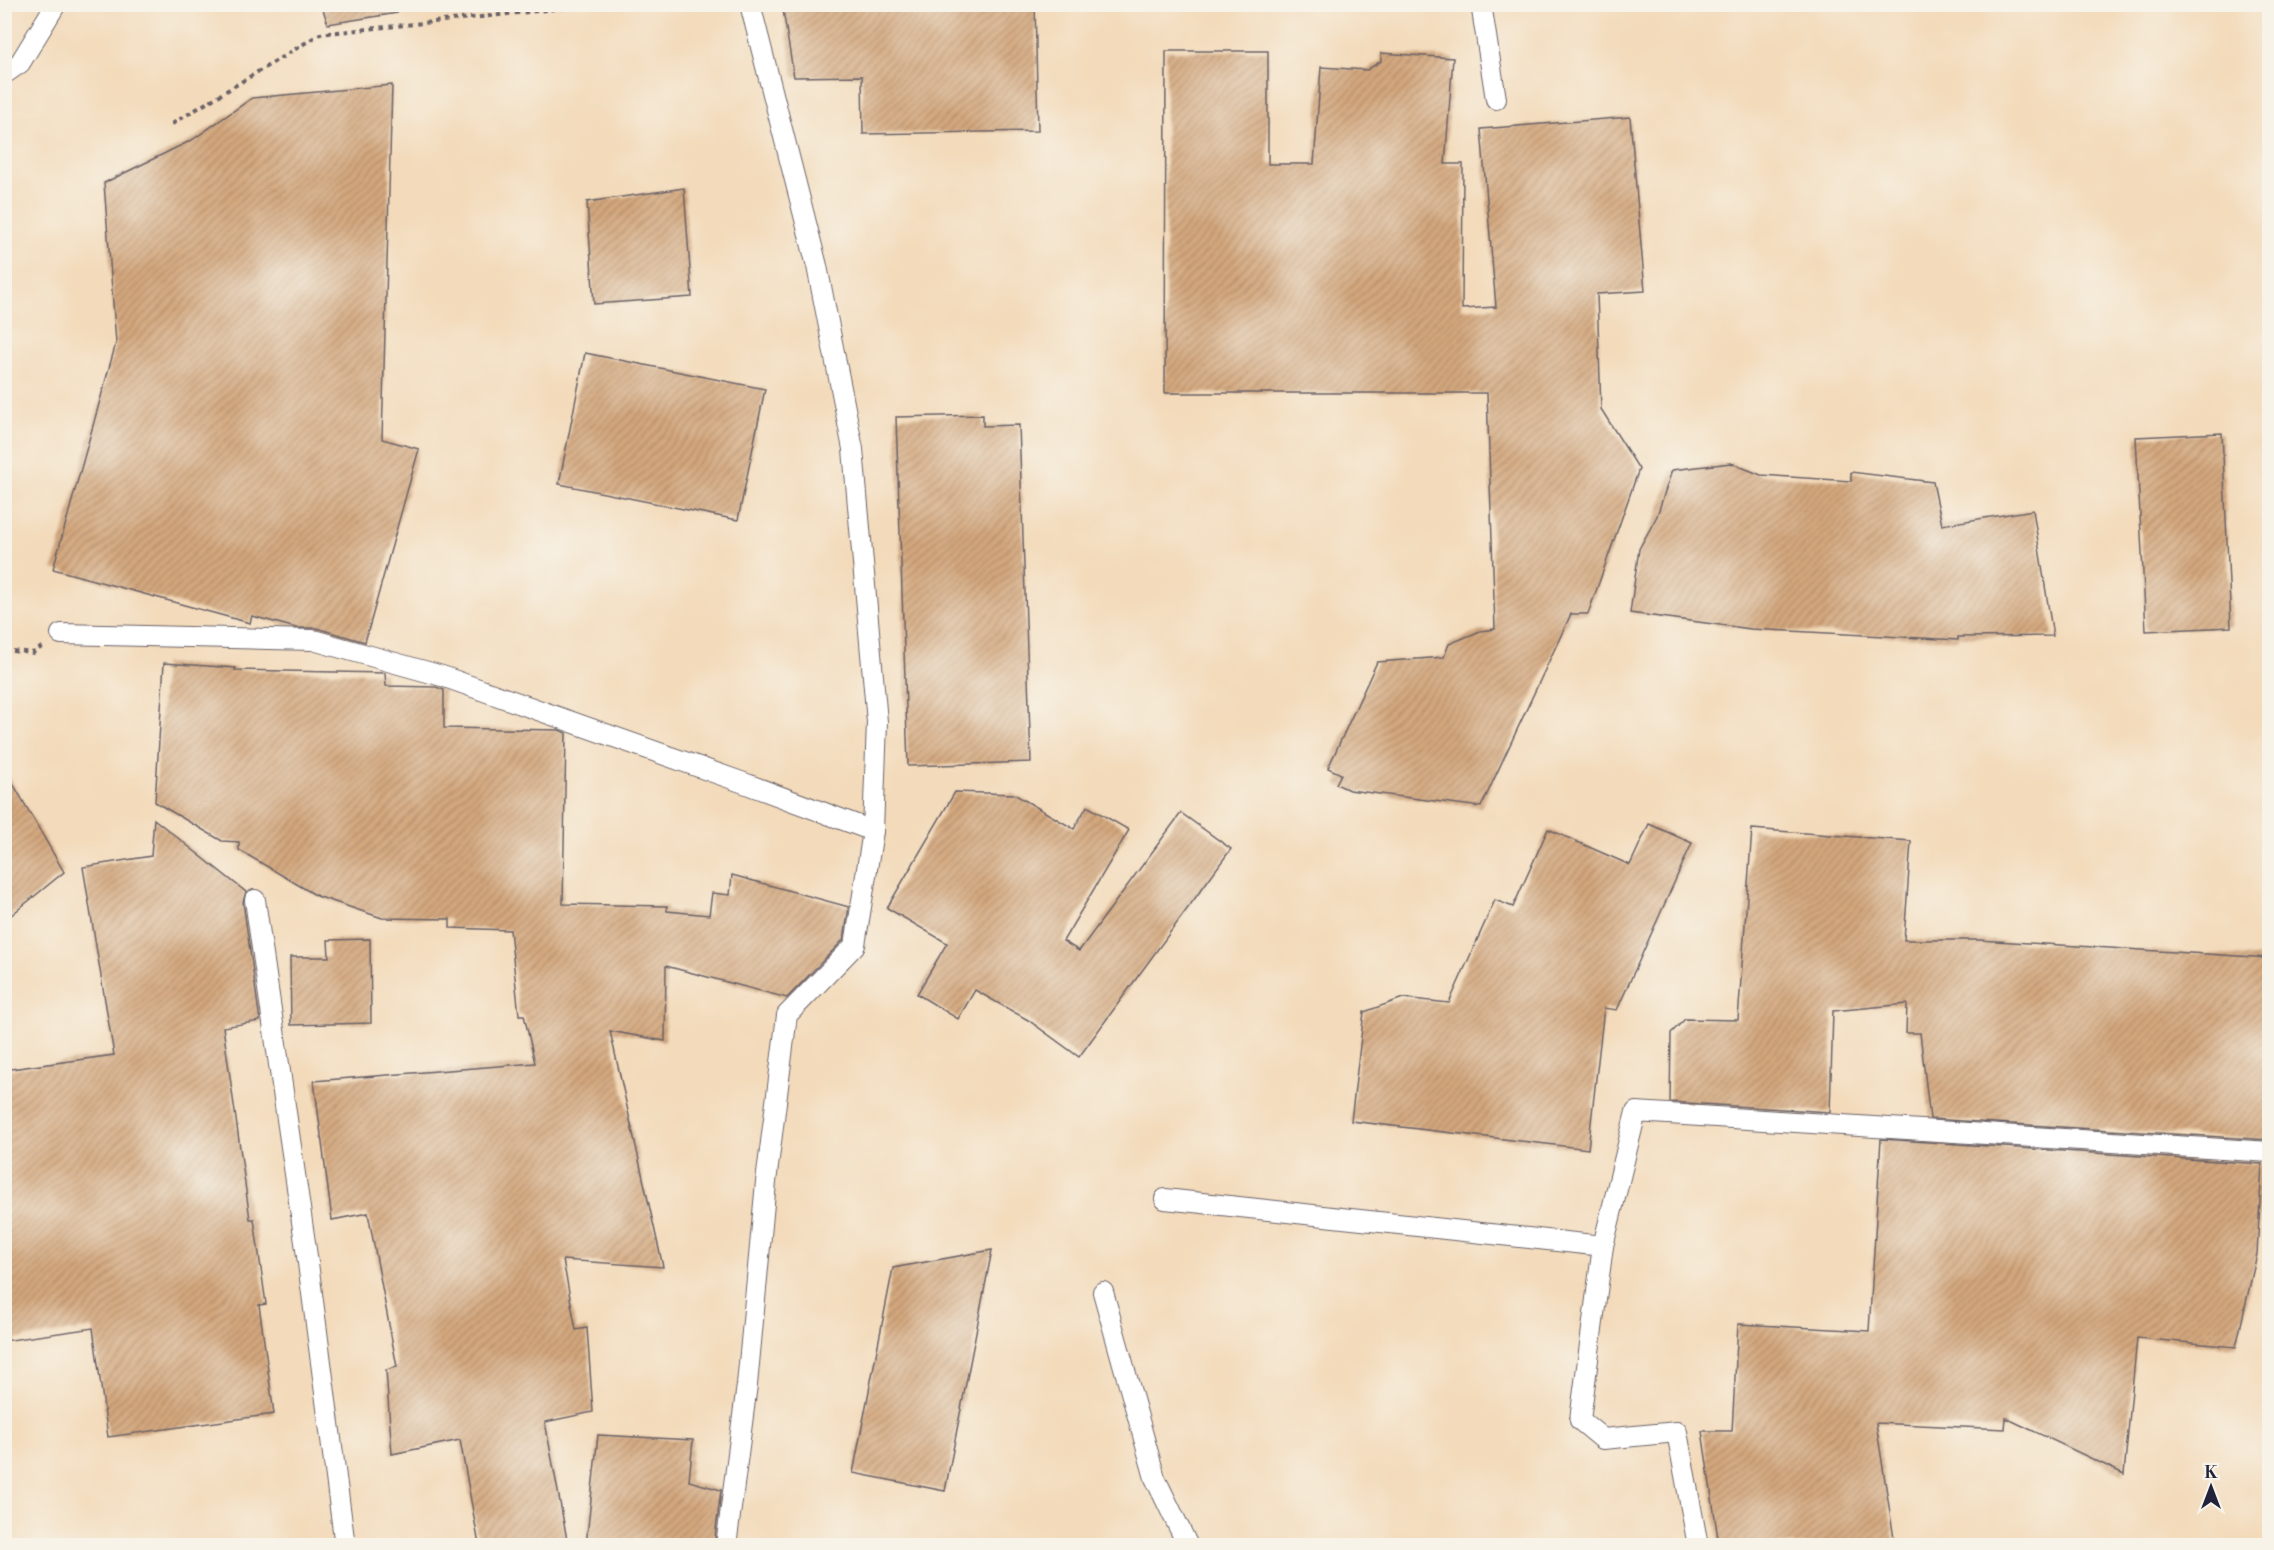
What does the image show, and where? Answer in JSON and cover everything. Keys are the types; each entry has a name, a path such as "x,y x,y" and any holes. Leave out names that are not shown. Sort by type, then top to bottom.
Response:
{"street":[{"path":"4,74 20,63 56,4"},
{"path":"726,1545 747,1385 766,1182 787,1016 855,945 873,831 877,722 852,449 817,266 750,4"},
{"path":"1480,4 1496,99"},
{"path":"61,634 313,640 442,676 873,831"},
{"path":"255,900 308,1263 345,1545"},
{"path":"1698,1545 1677,1432 1603,1439 1580,1420 1603,1246 1636,1112 2270,1152"},
{"path":"1165,1199 1603,1246"},
{"path":"1103,1292 1155,1478 1188,1545"}],"path":[{"path":"172,124 320,34 603,4"},
{"path":"4,650 33,653 61,634"}],"building":[{"path":"321,4 396,4 397,13 328,24"},
{"path":"782,4 1035,4 1038,131 863,134 862,76 794,77"},
{"path":"1166,51 1268,51 1268,164 1314,164 1321,67 1367,70 1381,61 1381,53 1453,58 1445,164 1463,164 1462,309 1496,307 1481,129 1630,117 1645,291 1597,294 1601,409 1639,469 1588,614 1571,614 1481,807 1349,790 1336,784 1341,774 1328,768 1377,662 1444,657 1449,644 1480,631 1495,629 1487,393 1165,393"},
{"path":"392,85 382,439 419,449 365,642 316,628 296,628 252,616 250,623 53,569 116,343 104,183 192,140 252,98"},
{"path":"684,188 692,297 594,304 587,202"},
{"path":"585,353 765,389 738,520 559,484"},
{"path":"983,415 983,426 1019,425 1031,762 908,766 896,417"},
{"path":"2222,433 2231,627 2146,631 2136,437"},
{"path":"1731,463 1761,475 1851,481 1851,472 1933,482 1942,525 2033,510 2053,636 1958,637 1958,640 1751,629 1630,613 1639,549 1657,516 1672,470"},
{"path":"164,663 236,668 235,670 385,673 386,686 436,687 444,690 444,728 559,730 566,733 563,904 667,906 667,911 709,915 712,893 730,895 732,875 849,907 844,939 787,998 666,966 665,1041 610,1031 663,1267 563,1260 576,1330 587,1328 593,1412 545,1422 568,1545 479,1545 460,1440 392,1454 386,1370 397,1367 368,1213 332,1220 314,1081 535,1063 524,1015 519,1015 510,930 450,928 450,919 382,918 317,896 239,850 239,842 222,841 155,802"},
{"path":"4,768 64,872 4,921"},
{"path":"955,792 1014,794 1074,829 1087,806 1129,830 1063,941 1079,951 1181,813 1231,849 1079,1057 1028,1020 975,990 958,1019 917,994 947,943 887,908"},
{"path":"154,819 246,892 243,902 260,1021 223,1027 250,1219 254,1219 266,1304 259,1305 274,1414 108,1437 93,1328 4,1341 4,1070 114,1055 83,867 151,856"},
{"path":"1649,824 1692,843 1617,1010 1604,1008 1588,1149 1351,1121 1364,1012 1403,998 1449,1003 1495,900 1513,907 1548,829 1630,865"},
{"path":"1752,829 1911,841 1904,940 1979,940 2270,958 2270,1140 1930,1119 1920,1033 1906,1033 1907,1004 1833,1011 1830,1112 1670,1102 1671,1033 1685,1019 1738,1020"},
{"path":"370,939 371,1023 291,1025 290,957 329,957 328,940"},
{"path":"1881,1139 2262,1164 2257,1254 2236,1347 2137,1338 2124,1474 2006,1418 2005,1429 1876,1423 1895,1545 1719,1545 1702,1431 1732,1431 1738,1324 1869,1331"},
{"path":"992,1250 945,1491 853,1473 893,1268"},
{"path":"598,1435 693,1440 689,1481 721,1490 714,1545 586,1545"}]}
